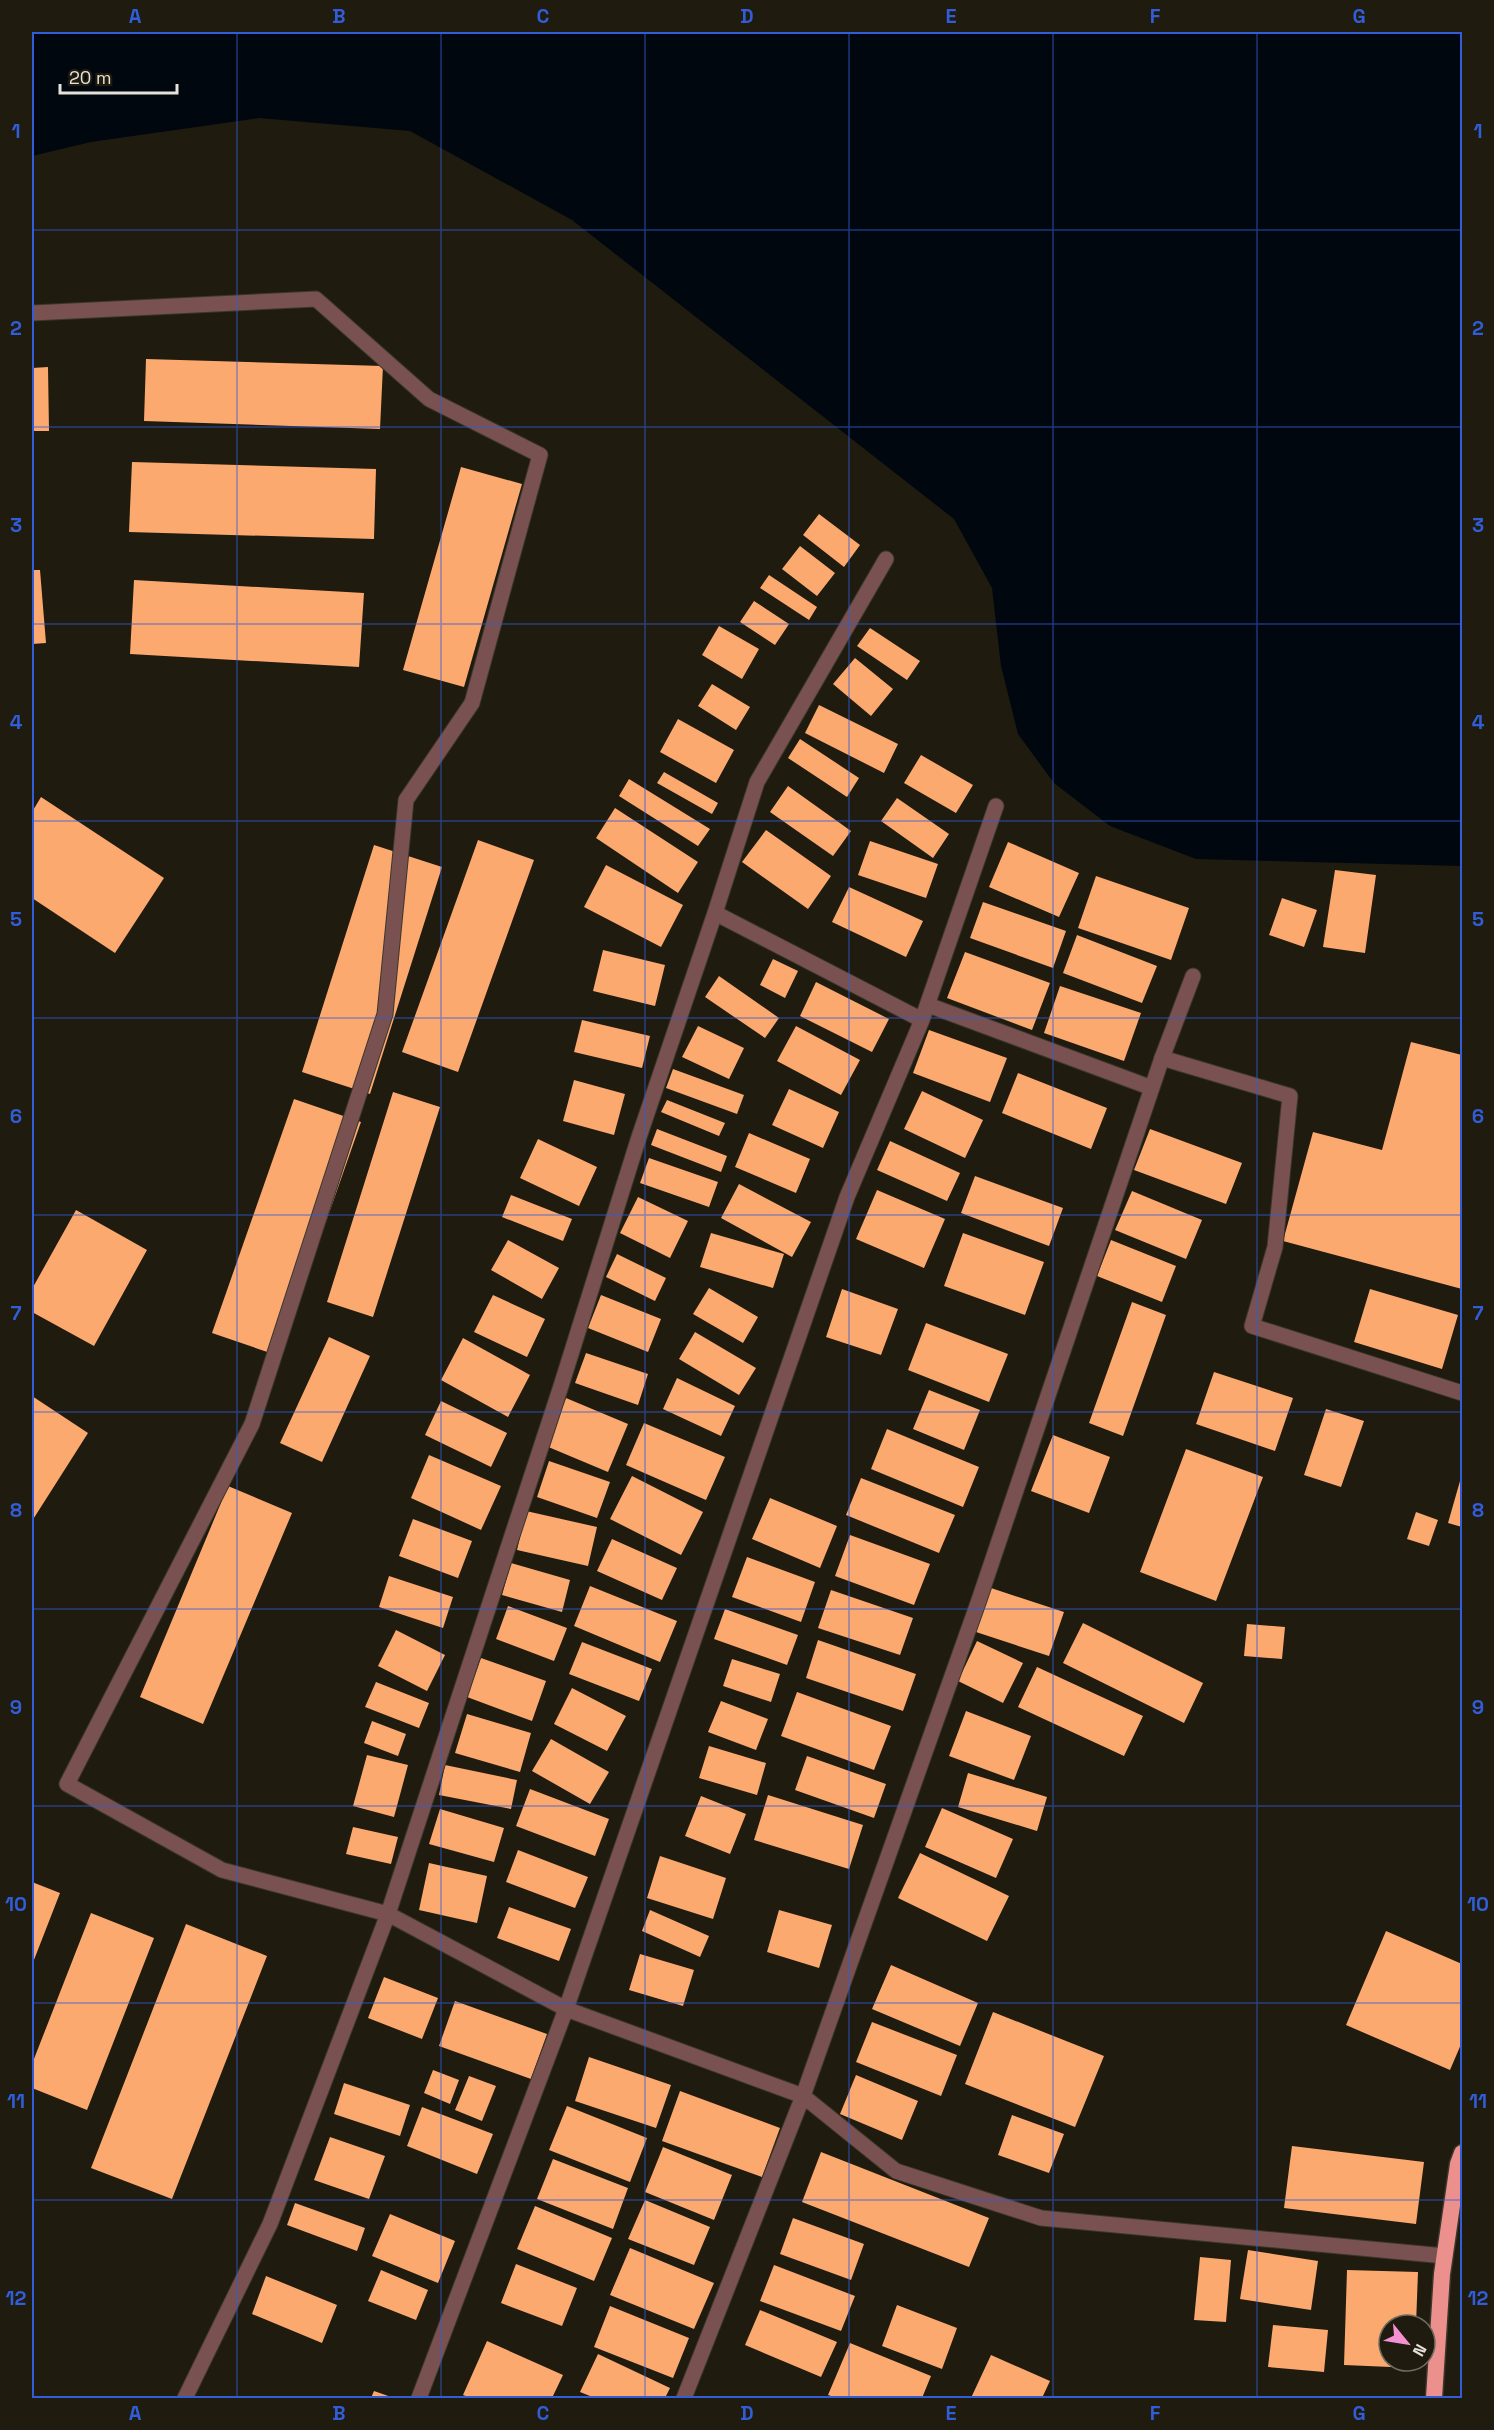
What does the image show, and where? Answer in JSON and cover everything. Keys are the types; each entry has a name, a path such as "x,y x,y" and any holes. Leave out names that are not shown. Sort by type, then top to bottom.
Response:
{"highway":[{"path":"1434,2398 1445,2256 1458,2164 1462,2153"}],"street":[{"path":"32,313 316,299 429,399 540,455 472,703 406,800 386,1014 252,1424 67,1784 222,1870 388,1914 566,2009 803,2096 896,2172 1041,2218 1445,2256"},
{"path":"185,2398 270,2224 388,1914 557,1398 638,1140 715,914 756,782 886,559"},
{"path":"418,2398 566,2009 847,1197 928,1005 996,806"},
{"path":"715,914 922,1020"},
{"path":"684,2398 803,2096 979,1600 1162,1058 1193,976"},
{"path":"928,1005 1152,1088"},
{"path":"1162,1058 1290,1096 1275,1247 1252,1326 1462,1393"}],"shaded area":[{"path":"32,32 1462,32 1462,866 1196,859 1110,826 1054,783 1018,734 1001,666 992,588 954,519 572,220 410,131 259,118 91,142 32,156"}],"building":[{"path":"146,359 383,366 380,429 144,421"},
{"path":"48,367 49,431 32,431 32,368"},
{"path":"132,462 376,469 374,539 129,532"},
{"path":"461,467 522,484 464,687 403,670"},
{"path":"819,514 860,545 844,567 803,535"},
{"path":"800,546 835,573 817,596 782,569"},
{"path":"32,570 40,570 46,643 32,644"},
{"path":"769,575 817,607 809,620 760,588"},
{"path":"134,580 364,593 359,667 130,654"},
{"path":"754,601 789,624 775,645 740,622"},
{"path":"719,626 759,649 742,679 702,655"},
{"path":"870,628 920,661 907,680 857,646"},
{"path":"855,658 893,689 871,716 833,684"},
{"path":"712,684 750,707 736,730 698,706"},
{"path":"819,705 898,744 884,773 805,733"},
{"path":"678,719 734,750 716,783 660,752"},
{"path":"800,739 859,778 847,797 788,758"},
{"path":"921,755 973,785 956,813 904,783"},
{"path":"664,772 718,803 712,814 657,783"},
{"path":"629,779 710,829 698,846 619,796"},
{"path":"788,786 851,831 833,856 770,812"},
{"path":"41,797 164,878 115,953 32,898 32,812"},
{"path":"897,798 949,834 933,858 881,821"},
{"path":"615,808 698,862 678,893 596,838"},
{"path":"766,830 831,876 808,909 742,862"},
{"path":"478,840 534,860 458,1072 402,1052"},
{"path":"870,841 938,864 926,898 858,875"},
{"path":"1008,842 1079,873 1059,917 989,887"},
{"path":"374,845 442,867 370,1094 302,1072"},
{"path":"606,865 683,905 661,947 584,907"},
{"path":"1335,870 1376,875 1365,953 1323,947"},
{"path":"1096,876 1189,908 1171,960 1078,928"},
{"path":"849,887 923,921 906,957 832,922"},
{"path":"1282,898 1317,910 1304,947 1269,935"},
{"path":"983,902 1066,931 1053,968 970,938"},
{"path":"1077,935 1157,966 1142,1003 1063,973"},
{"path":"603,950 665,965 655,1006 593,991"},
{"path":"965,952 1050,983 1032,1030 947,998"},
{"path":"773,959 798,971 785,998 760,985"},
{"path":"719,976 779,1018 765,1038 705,997"},
{"path":"816,982 889,1019 872,1052 800,1016"},
{"path":"1060,986 1141,1013 1124,1061 1044,1033"},
{"path":"582,1020 650,1036 642,1068 574,1052"},
{"path":"698,1026 744,1048 729,1079 682,1057"},
{"path":"796,1026 860,1060 841,1095 777,1061"},
{"path":"929,1030 1007,1058 990,1102 913,1073"},
{"path":"1411,1042 1462,1055 1462,1289 1283,1241 1313,1132 1382,1150"},
{"path":"673,1069 744,1095 737,1114 666,1088"},
{"path":"1018,1073 1107,1108 1091,1149 1002,1113"},
{"path":"574,1080 625,1094 614,1135 563,1121"},
{"path":"789,1089 839,1112 823,1148 772,1125"},
{"path":"922,1091 983,1120 965,1158 904,1129"},
{"path":"393,1092 440,1107 373,1317 327,1302"},
{"path":"294,1099 361,1122 279,1356 212,1333"},
{"path":"667,1100 725,1123 719,1136 661,1112"},
{"path":"657,1129 727,1156 721,1172 651,1145"},
{"path":"1150,1129 1242,1163 1226,1204 1134,1170"},
{"path":"749,1133 810,1159 796,1193 735,1167"},
{"path":"538,1139 597,1167 579,1206 520,1178"},
{"path":"890,1141 960,1173 947,1201 877,1170"},
{"path":"649,1158 718,1182 709,1207 640,1183"},
{"path":"975,1176 1063,1208 1049,1246 961,1213"},
{"path":"739,1184 811,1222 792,1257 721,1218"},
{"path":"877,1190 945,1219 924,1268 856,1239"},
{"path":"1132,1191 1202,1220 1186,1259 1115,1230"},
{"path":"511,1195 572,1219 563,1241 502,1217"},
{"path":"638,1197 688,1221 670,1258 620,1233"},
{"path":"76,1210 147,1250 94,1346 32,1312 32,1289"},
{"path":"711,1233 784,1254 773,1288 700,1267"},
{"path":"963,1233 1044,1262 1025,1315 944,1286"},
{"path":"508,1240 559,1268 542,1299 491,1270"},
{"path":"1111,1240 1176,1266 1162,1302 1097,1276"},
{"path":"617,1254 666,1278 655,1301 606,1277"},
{"path":"709,1288 758,1317 743,1343 693,1314"},
{"path":"842,1289 898,1309 881,1355 826,1337"},
{"path":"1370,1289 1458,1315 1442,1369 1354,1342"},
{"path":"493,1295 545,1319 527,1357 474,1332"},
{"path":"601,1295 661,1319 648,1352 588,1328"},
{"path":"1132,1302 1166,1315 1123,1436 1089,1423"},
{"path":"926,1323 1008,1354 989,1402 908,1370"},
{"path":"695,1332 756,1368 739,1395 679,1359"},
{"path":"329,1337 370,1356 322,1462 280,1443"},
{"path":"463,1338 530,1375 508,1417 441,1380"},
{"path":"586,1353 648,1374 638,1405 575,1383"},
{"path":"1214,1372 1293,1398 1275,1451 1196,1424"},
{"path":"677,1378 735,1406 721,1436 663,1409"},
{"path":"929,1390 980,1410 964,1450 913,1429"},
{"path":"32,1396 88,1433 32,1521"},
{"path":"566,1398 628,1424 608,1472 546,1446"},
{"path":"441,1401 507,1433 491,1467 425,1435"},
{"path":"1326,1409 1364,1421 1341,1487 1304,1475"},
{"path":"644,1423 725,1457 706,1500 626,1465"},
{"path":"887,1429 979,1467 963,1507 871,1469"},
{"path":"1053,1435 1110,1457 1089,1513 1031,1491"},
{"path":"1186,1449 1263,1477 1216,1601 1140,1572"},
{"path":"429,1455 501,1486 481,1530 411,1498"},
{"path":"549,1461 610,1482 597,1518 537,1497"},
{"path":"1462,1474 1462,1527 1448,1523"},
{"path":"632,1476 703,1512 681,1555 610,1519"},
{"path":"861,1478 955,1515 939,1553 846,1515"},
{"path":"228,1486 292,1513 203,1724 140,1697"},
{"path":"770,1498 837,1526 820,1568 752,1539"},
{"path":"526,1511 597,1527 588,1566 517,1550"},
{"path":"1416,1512 1438,1520 1429,1546 1407,1539"},
{"path":"413,1519 472,1541 458,1578 399,1556"},
{"path":"850,1535 930,1564 914,1605 835,1576"},
{"path":"612,1539 677,1568 662,1600 597,1571"},
{"path":"747,1557 815,1582 801,1622 732,1597"},
{"path":"511,1563 570,1580 562,1612 502,1595"},
{"path":"389,1576 453,1597 443,1628 379,1607"},
{"path":"590,1586 677,1621 660,1662 574,1626"},
{"path":"991,1588 1064,1612 1049,1656 976,1632"},
{"path":"831,1590 913,1618 900,1655 818,1628"},
{"path":"508,1606 567,1628 554,1661 496,1639"},
{"path":"725,1609 798,1635 787,1665 714,1639"},
{"path":"1083,1623 1203,1683 1184,1723 1063,1663"},
{"path":"1247,1624 1285,1627 1282,1659 1244,1656"},
{"path":"396,1630 445,1655 427,1691 378,1666"},
{"path":"818,1640 916,1674 903,1711 806,1678"},
{"path":"977,1641 1023,1663 1003,1703 958,1681"},
{"path":"582,1642 652,1669 639,1701 569,1674"},
{"path":"481,1658 546,1681 532,1721 467,1697"},
{"path":"732,1659 780,1674 771,1702 723,1686"},
{"path":"1037,1667 1143,1716 1124,1756 1018,1707"},
{"path":"376,1682 429,1703 419,1728 365,1707"},
{"path":"572,1688 626,1716 607,1751 554,1724"},
{"path":"797,1692 891,1726 874,1770 781,1736"},
{"path":"721,1701 768,1719 756,1750 708,1732"},
{"path":"966,1711 1031,1736 1014,1780 949,1756"},
{"path":"467,1714 531,1733 520,1772 455,1753"},
{"path":"372,1721 406,1734 398,1756 364,1743"},
{"path":"551,1739 609,1772 590,1804 532,1771"},
{"path":"709,1746 766,1763 757,1795 699,1778"},
{"path":"367,1755 408,1765 394,1817 353,1806"},
{"path":"807,1756 886,1784 874,1818 795,1790"},
{"path":"445,1765 517,1780 511,1809 439,1795"},
{"path":"968,1773 1047,1797 1037,1831 958,1807"},
{"path":"530,1789 609,1819 595,1856 516,1826"},
{"path":"768,1795 863,1825 849,1869 754,1840"},
{"path":"701,1796 746,1814 730,1854 685,1836"},
{"path":"942,1808 1013,1839 996,1878 925,1847"},
{"path":"440,1809 504,1828 494,1862 429,1844"},
{"path":"353,1827 398,1837 391,1864 346,1854"},
{"path":"518,1850 588,1877 575,1908 506,1882"},
{"path":"920,1853 1009,1896 987,1941 898,1898"},
{"path":"660,1856 726,1878 713,1919 647,1898"},
{"path":"429,1863 487,1876 477,1923 419,1910"},
{"path":"32,1882 60,1893 32,1965"},
{"path":"509,1907 571,1929 559,1961 497,1938"},
{"path":"650,1910 709,1936 700,1957 642,1931"},
{"path":"779,1910 832,1925 819,1968 767,1952"},
{"path":"91,1913 154,1938 87,2110 32,2088 32,2064"},
{"path":"186,1924 267,1956 172,2199 91,2168"},
{"path":"1386,1931 1462,1964 1462,2042 1450,2070 1346,2025"},
{"path":"640,1954 694,1970 683,2006 629,1990"},
{"path":"891,1965 978,2003 960,2046 872,2009"},
{"path":"384,1977 438,1998 422,2039 368,2018"},
{"path":"455,2001 547,2034 531,2079 439,2046"},
{"path":"993,2012 1104,2056 1075,2127 965,2084"},
{"path":"872,2022 957,2055 941,2096 856,2062"},
{"path":"589,2057 671,2085 656,2128 575,2101"},
{"path":"433,2070 459,2080 450,2104 424,2093"},
{"path":"856,2075 918,2101 902,2140 840,2114"},
{"path":"469,2076 496,2086 482,2121 455,2110"},
{"path":"344,2083 410,2105 400,2136 334,2114"},
{"path":"680,2091 780,2128 762,2177 662,2141"},
{"path":"567,2106 647,2138 630,2182 549,2150"},
{"path":"422,2107 493,2134 477,2174 407,2146"},
{"path":"1012,2115 1064,2134 1049,2173 998,2155"},
{"path":"330,2137 385,2156 369,2199 314,2180"},
{"path":"1292,2146 1424,2162 1416,2224 1284,2208"},
{"path":"663,2147 732,2175 714,2220 645,2192"},
{"path":"821,2152 989,2218 969,2267 802,2202"},
{"path":"553,2159 628,2188 613,2229 537,2199"},
{"path":"645,2200 710,2227 694,2265 628,2239"},
{"path":"295,2203 365,2228 357,2251 287,2225"},
{"path":"535,2206 612,2238 594,2281 517,2249"},
{"path":"390,2214 455,2241 438,2283 372,2256"},
{"path":"793,2218 864,2244 851,2280 780,2254"},
{"path":"630,2248 714,2283 694,2329 610,2295"},
{"path":"1248,2250 1318,2261 1311,2310 1240,2299"},
{"path":"1200,2257 1231,2260 1226,2322 1194,2320"},
{"path":"516,2264 577,2288 562,2326 501,2303"},
{"path":"774,2265 855,2296 841,2331 760,2301"},
{"path":"381,2270 428,2290 416,2320 368,2301"},
{"path":"1347,2270 1418,2272 1416,2313 1377,2313 1377,2366 1344,2365"},
{"path":"266,2276 337,2305 322,2343 252,2314"},
{"path":"897,2305 957,2328 942,2369 882,2346"},
{"path":"610,2306 689,2338 673,2378 594,2347"},
{"path":"760,2310 837,2342 821,2377 745,2345"},
{"path":"1273,2325 1328,2330 1324,2372 1268,2367"},
{"path":"487,2341 563,2375 552,2398 471,2398 463,2395"},
{"path":"850,2343 931,2376 922,2398 837,2398 828,2395"},
{"path":"598,2354 670,2388 665,2398 595,2398 580,2392"},
{"path":"991,2355 1050,2381 1042,2398 971,2398"},
{"path":"374,2391 394,2398 371,2398"}]}
